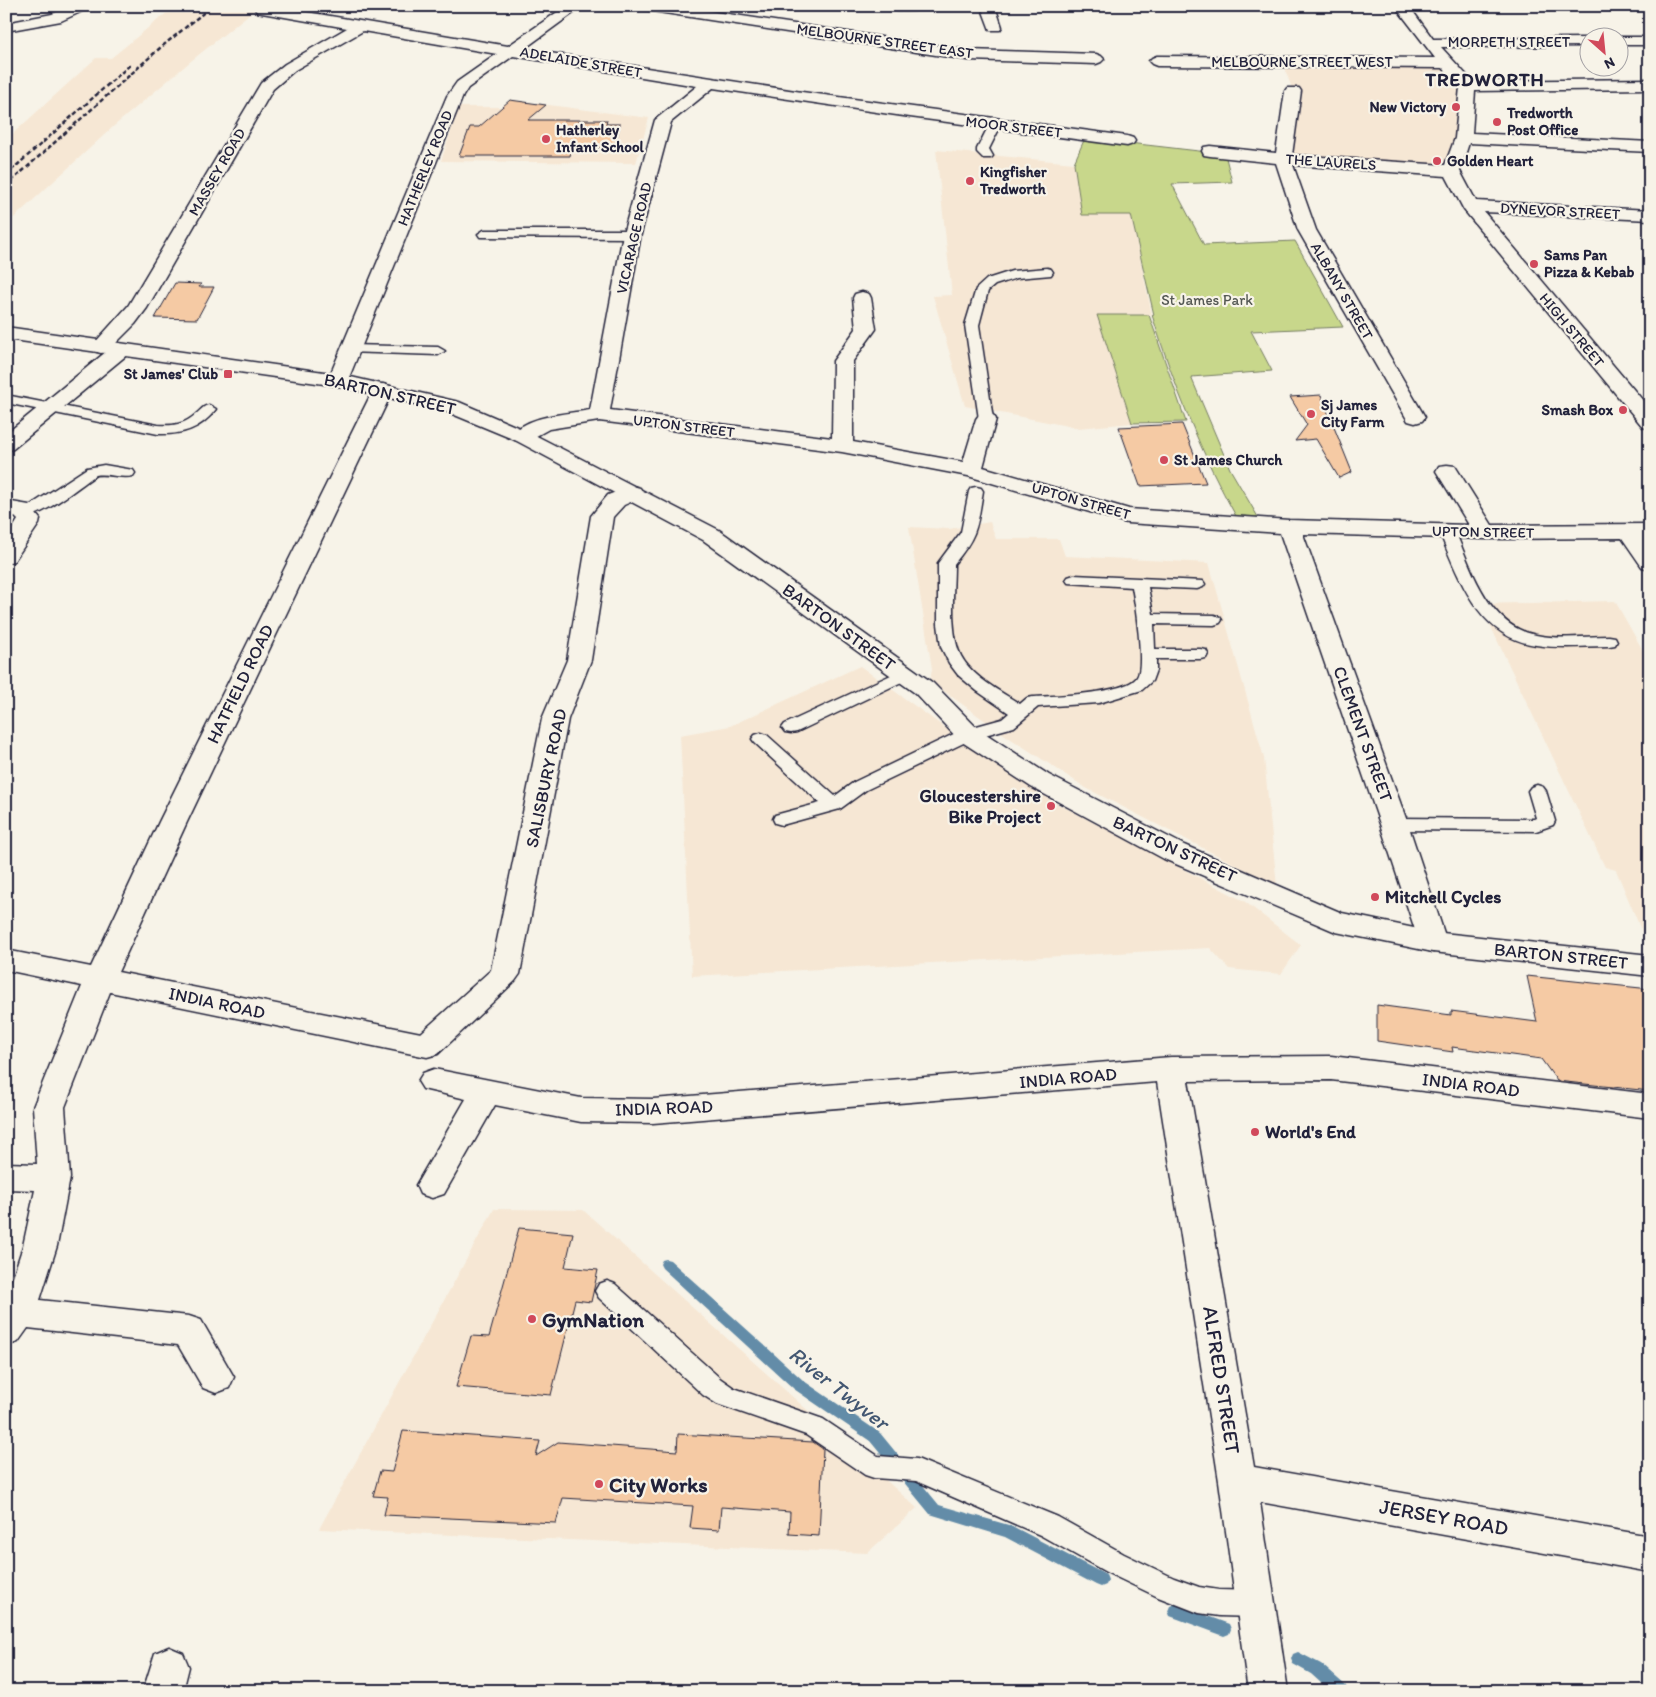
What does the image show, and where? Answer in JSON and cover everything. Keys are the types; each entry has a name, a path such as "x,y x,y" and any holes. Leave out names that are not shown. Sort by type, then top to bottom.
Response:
{"street":[{"path":"6,27 56,18 82,6"},
{"name":"HATHERLEY ROAD","path":"338,380 455,96 462,85 576,6"},
{"name":"MELBOURNE STREET EAST","path":"645,6 968,55 1096,59"},
{"path":"988,6 995,27"},
{"path":"1388,6 1402,6 1429,42 1468,86 1463,138 1452,171"},
{"name":"ADELAIDE STREET","path":"262,9 709,84 901,113"},
{"name":"MASSEY ROAD","path":"101,347 138,308 267,86 290,67 361,26"},
{"path":"1628,41 1650,41"},
{"name":"MORPETH STREET","path":"1429,42 1578,42"},
{"name":"MELBOURNE STREET WEST","path":"1157,61 1447,63"},
{"name":"VICARAGE ROAD","path":"599,415 632,234 663,120 709,84"},
{"path":"1468,86 1650,84"},
{"path":"1283,159 1293,90"},
{"name":"MOOR STREET","path":"901,113 1127,141"},
{"path":"1463,138 1650,147"},
{"name":"THE LAURELS","path":"1210,151 1283,159 1452,171"},
{"name":"ALBANY STREET","path":"1283,159 1307,230 1415,417"},
{"name":"HIGH STREET","path":"1452,171 1470,206 1647,417"},
{"name":"DYNEVOR STREET","path":"1470,206 1650,215"},
{"path":"842,446 843,361 866,329 862,298"},
{"name":"BARTON STREET","path":"6,332 338,380 452,406 522,436 710,535 924,688 968,734 1040,781 1174,852 1336,922 1433,942 1650,966"},
{"path":"6,445 121,350"},
{"name":"HATFIELD ROAD","path":"12,1322 40,1246 54,1178 49,1107 100,979 173,822 383,390"},
{"name":"UPTON STREET","path":"522,436 543,424 599,415 842,446 970,470 1127,516 1289,527 1485,532 1640,532"},
{"path":"970,470 986,419"},
{"path":"1447,471 1485,532"},
{"name":"SALISBURY ROAD","path":"427,1046 505,974 555,719 579,660 602,516 616,500 632,493"},
{"path":"6,556 28,524 29,519 16,511"},
{"name":"CLEMENT STREET","path":"1289,527 1394,824 1433,942"},
{"path":"1640,532 1650,562"},
{"name":"INDIA ROAD","path":"6,960 427,1046"},
{"name":"INDIA ROAD","path":"434,1081 581,1110 653,1111 1172,1069 1332,1068 1650,1106"},
{"name":"ALFRED STREET","path":"1172,1069 1238,1481 1268,1691"},
{"path":"432,1185 486,1092"},
{"path":"6,1176 54,1178"},
{"path":"12,1322 189,1331 216,1377"},
{"name":"JERSEY ROAD","path":"1238,1481 1650,1554"}],"lane":[{"path":"885,6 901,8 923,7"},
{"path":"987,156 983,152 995,125"},
{"path":"484,234 632,234"},
{"path":"986,419 972,325 982,289 990,282 1016,274 1047,272"},
{"path":"350,349 438,351"},
{"path":"6,399 51,406 150,429 167,430 183,428 196,423 209,409"},
{"path":"16,511 45,503 92,471 104,469 128,473"},
{"path":"976,491 969,532 963,543 946,563 948,639 951,654 959,666 1020,712"},
{"path":"1447,531 1474,592 1492,616 1506,629 1518,636 1534,640 1609,641"},
{"path":"1074,580 1140,584 1197,584"},
{"path":"782,819 834,805 860,786 968,734 1008,723 1033,702 1100,698 1136,686 1144,681 1148,670 1145,619 1140,584"},
{"path":"1145,619 1214,620"},
{"path":"1147,654 1200,654"},
{"path":"791,728 904,674"},
{"path":"761,739 834,805"},
{"path":"1394,824 1536,825 1546,821 1537,791"},
{"path":"607,1292 712,1387 726,1396 814,1427 874,1467 917,1470 1049,1526 1115,1563 1167,1588 1199,1600 1219,1603 1256,1604"}],"shaded area":[{"path":"175,6 259,6 114,126 6,225 6,156 14,148 6,147 6,140 96,58 111,58"},
{"path":"1282,62 1447,63 1468,86 1452,171 1283,159 1293,91"},
{"name":"Hatherley Infant School","path":"510,100 649,118 636,163 441,161 459,107 503,107"},
{"path":"936,150 1074,163 1082,215 1131,215 1152,315 1097,315 1132,423 1078,428 965,406 933,296 952,295"},
{"path":"990,522 996,539 1059,539 1065,556 1209,563 1264,758 1277,886 1086,788 1002,733 930,681 932,669 909,527 949,529"},
{"path":"1615,601 1650,663 1650,951 1616,870 1605,867 1480,604"},
{"path":"860,666 970,746 1052,801 1244,901 1301,945 1281,974 1229,969 1210,948 692,976 680,735 730,726"},
{"path":"494,1209 583,1210 917,1508 867,1553 319,1529"}],"green space":[{"name":"St James Park","path":"1085,138 1225,154 1232,182 1172,184 1204,245 1295,241 1343,327 1251,331 1272,371 1191,377 1230,469 1258,517 1237,518 1189,419 1152,315 1154,315 1131,215 1082,215 1074,163"},
{"path":"1097,315 1149,315 1186,422 1132,423"}],"building":[{"path":"510,100 546,105 528,120 607,120 606,124 620,124 615,148 580,148 580,151 571,151 570,156 459,156 470,127 479,127"},
{"path":"175,283 201,284 199,287 214,287 197,319 155,318"},
{"path":"1321,395 1352,472 1339,478 1316,439 1295,441 1307,425 1290,397"},
{"name":"St James Church","path":"1182,424 1206,483 1140,486 1119,427"},
{"path":"1527,976 1650,989 1650,1091 1557,1081 1541,1059 1452,1047 1453,1052 1377,1041 1377,1005 1451,1015 1451,1011 1537,1022"},
{"name":"GymNation","path":"519,1228 573,1233 565,1267 598,1270 591,1302 575,1300 551,1395 456,1387 471,1336 489,1337"},
{"name":"City Works","path":"403,1431 540,1441 536,1456 558,1442 677,1451 678,1434 813,1442 823,1449 819,1536 789,1534 790,1512 721,1507 719,1530 690,1528 693,1506 563,1498 556,1523 384,1515 388,1497 373,1496 380,1471 392,1472"}],"waterway":[{"path":"859,6 900,11"},
{"name":"River Twyver","path":"666,1264 799,1385 875,1437 935,1510 1007,1531 1101,1580"},
{"path":"1175,1611 1224,1629"},
{"path":"1298,1659 1316,1669 1341,1691"}],"railway":[{"path":"6,186 160,48 212,6"},
{"path":"6,175 130,65"}],"place":[{"name":"New Victory","path":"1456,107"},
{"name":"Tredworth Post Office","path":"1497,122"},
{"name":"Hatherley Infant School","path":"546,139"},
{"name":"Golden Heart","path":"1437,161"},
{"name":"Kingfisher Tredworth","path":"970,181"},
{"name":"Sams Pan Pizza & Kebab","path":"1534,264"},
{"name":"St James' Club","path":"228,374"},
{"name":"Smash Box","path":"1623,410"},
{"name":"Sj James City Farm","path":"1311,414"},
{"name":"St James Church","path":"1164,460"},
{"name":"Gloucestershire Bike Project","path":"1051,806"},
{"name":"Mitchell Cycles","path":"1375,897"},
{"name":"World's End","path":"1255,1132"},
{"name":"GymNation","path":"532,1319"},
{"name":"City Works","path":"599,1484"}],"district":[{"name":"TREDWORTH","path":"1485,79"}]}
